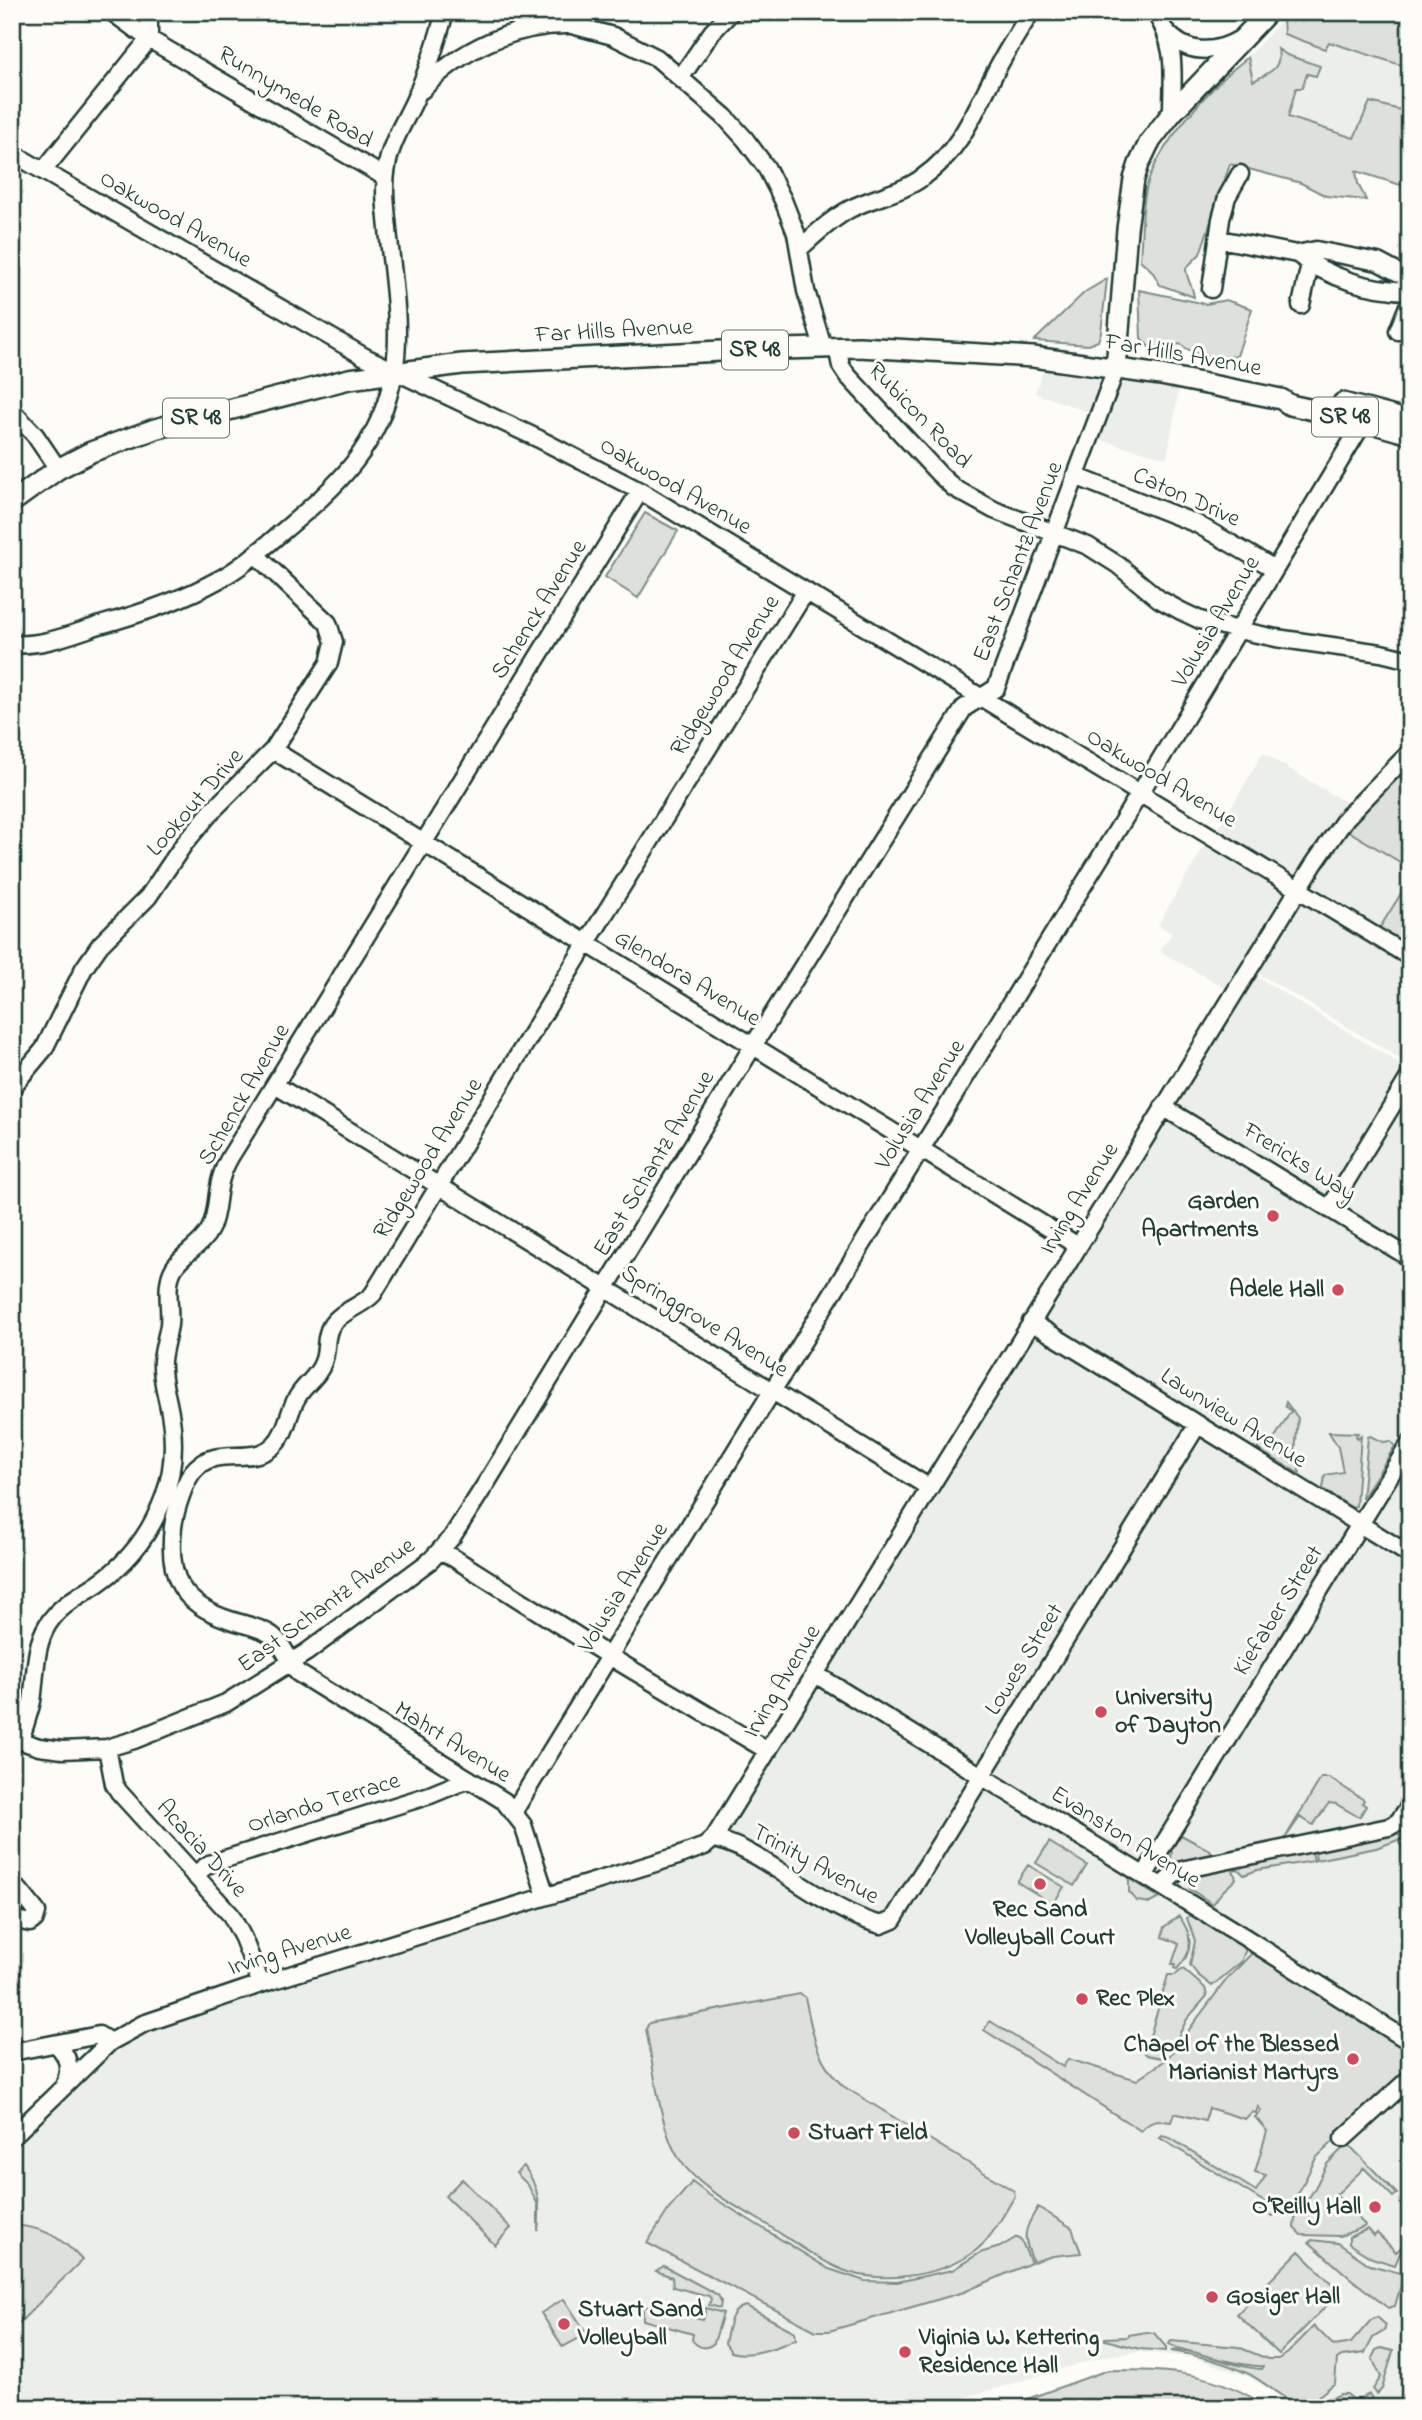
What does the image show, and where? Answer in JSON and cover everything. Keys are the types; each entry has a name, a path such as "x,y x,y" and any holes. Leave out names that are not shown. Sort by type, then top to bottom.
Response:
{"main road":[{"path":"1116,369 1127,229 1134,179 1149,143 1172,113 1268,12"},
{"name":"Far Hills Avenue","path":"12,502 58,469 90,453 154,429 307,388 394,372 474,363 830,347 1033,356 1220,385 1410,435"},
{"name":"Far Hills Avenue","path":"1281,399 1296,392 1410,421"}],"street":[{"name":"Runnymede Road","path":"112,12 149,39 385,177"},
{"path":"43,171 149,39 149,12"},
{"path":"12,644 27,645 45,641 160,605 217,581 255,554 330,490 363,453 375,430 394,372 395,320 385,177 393,144 416,97 445,12"},
{"name":"Rubicon Road","path":"549,12 572,25 613,36 637,46 657,58 727,119 761,158 783,200 799,249 806,291 841,366 954,488 994,510 1100,553 1160,599 1200,620 1276,638 1381,653 1410,660"},
{"path":"681,77 712,32 731,12"},
{"path":"799,249 850,209 908,186 942,161 966,130 1003,58 1031,12"},
{"path":"1155,12 1165,29 1181,45 1206,51 1232,44 1248,33"},
{"name":"Rubicon Road","path":"416,97 438,74 480,46 527,29 572,25"},
{"path":"1165,29 1174,62 1172,113"},
{"name":"Oakwood Avenue","path":"12,153 365,357 539,439 640,491 1410,957"},
{"path":"1211,289 1221,219 1227,197 1240,174"},
{"path":"1219,239 1303,259 1346,281 1379,290 1410,290"},
{"path":"1303,259 1316,250 1378,261 1410,279"},
{"path":"1301,305 1303,259"},
{"path":"1398,331 1410,301"},
{"name":"East Schantz Avenue","path":"16,1740 63,1750 107,1748 226,1703 290,1663 371,1606 441,1550 487,1482 753,1046 964,708 996,688 1116,369"},
{"path":"12,411 35,435 58,469"},
{"name":"Volusia Avenue","path":"514,1811 1140,792 1364,421"},
{"name":"Caton Drive","path":"1076,476 1197,524 1275,569"},
{"name":"Schenck Avenue","path":"16,1740 31,1704 43,1633 62,1607 118,1568 130,1555 156,1517 171,1475 172,1430 162,1378 162,1362 169,1326 168,1282 177,1263 195,1248 210,1229 226,1165 640,491"},
{"name":"Lookout Drive","path":"14,1085 44,1049 84,968 100,945 148,897 176,855 212,811 273,750 329,663 334,642 328,623 255,554"},
{"name":"Ridgewood Avenue","path":"171,1475 195,1469 213,1457 261,1453 276,1443 283,1434 297,1397 324,1362 330,1327 373,1294 586,944 806,591"},
{"name":"Glendora Avenue","path":"273,750 1078,1246"},
{"name":"Irving Avenue","path":"12,2137 110,2042 143,2024 261,1984 678,1857 705,1846 714,1838 1325,846 1346,818 1410,752"},
{"path":"1329,1209 1410,1076"},
{"name":"Springgrove Avenue","path":"275,1085 930,1488"},
{"name":"Frericks Way","path":"1164,1107 1410,1258"},
{"name":"Lawnview Avenue","path":"1031,1322 1410,1555"},
{"name":"Lowes Street","path":"893,1920 1198,1424"},
{"name":"Kiefaber Street","path":"1144,1875 1410,1443"},
{"path":"195,1469 174,1520 172,1557 179,1585 192,1602 202,1609 270,1634 277,1640 290,1663"},
{"path":"441,1550 609,1656 768,1751"},
{"name":"Mahrt Avenue","path":"290,1663 298,1673 504,1801 523,1825 546,1896"},
{"name":"Evanston Avenue","path":"815,1674 1144,1875 1410,2042"},
{"name":"Acacia Drive","path":"107,1748 114,1784 119,1792 235,1921 261,1984"},
{"name":"Orlando Terrace","path":"194,1875 209,1864 430,1796 468,1779"},
{"path":"1161,1886 1174,1874 1185,1869 1395,1824 1410,1805"},
{"name":"Trinity Avenue","path":"714,1838 744,1850 861,1920 881,1925 893,1920"},
{"path":"12,1886 20,1891 37,1912 30,1923 12,1919"},
{"path":"12,2052 99,2035 110,2042"},
{"path":"57,2045 65,2053 69,2068 63,2088"},
{"path":"1343,2139 1410,2078"}],"shaded area":[{"path":"1289,12 1410,12 1410,116 1355,171 1366,200 1326,196 1301,183 1257,170 1253,82 1248,57"},
{"path":"1289,12 1410,12 1410,68 1329,42 1325,49 1284,34 1283,18"},
{"path":"1278,49 1287,55 1320,66 1316,76 1307,74 1302,88 1296,88 1288,117 1354,138 1370,102 1400,110 1406,95 1410,95 1410,188 1356,171 1358,184 1366,200 1326,196 1301,183 1230,164 1200,254 1186,268 1194,297 1160,285 1152,271 1140,260 1144,198 1161,154 1203,99 1234,69 1248,57 1253,81 1273,70 1278,61"},
{"path":"1107,279 1098,341 1088,345 1034,341 1085,292"},
{"path":"1139,290 1206,304 1226,300 1252,309 1237,356 1207,356 1186,349 1180,344 1166,348 1150,348 1141,338"},
{"path":"1043,371 1179,388 1167,458 1086,436 1094,414 1035,393"},
{"path":"645,513 678,531 638,598 605,577"},
{"path":"1410,752 1410,868 1340,826"},
{"path":"1263,753 1348,804 1295,875 1218,830"},
{"path":"1347,830 1410,868 1410,879 1379,929 1310,887"},
{"path":"1207,841 1288,889 1229,990 1160,951 1172,933 1158,925"},
{"path":"1410,879 1410,957 1379,929"},
{"path":"1301,898 1410,965 1409,1064 1256,972"},
{"name":"University of Dayton","path":"1247,971 1410,1070 1410,2408 1295,2408 1267,2387 1243,2374 1191,2357 1139,2352 1106,2356 929,2408 12,2408 12,2139 110,2042 705,1846"},
{"path":"1286,1402 1298,1418 1295,1453 1300,1474 1257,1449 1264,1438 1272,1442 1291,1411 1285,1406"},
{"path":"1329,1432 1358,1433 1358,1438 1361,1435 1356,1506 1351,1507 1323,1489 1325,1475 1343,1472 1338,1447"},
{"path":"1368,1437 1383,1442 1390,1441 1395,1446 1362,1499"},
{"path":"1321,1778 1329,1778 1364,1800 1362,1803 1366,1806 1360,1816 1357,1816 1329,1803 1313,1825 1300,1817 1284,1840"},
{"path":"1404,1827 1399,1835 1404,1846 1410,1850 1402,1848 1398,1840 1376,1848 1316,1860 1315,1851 1372,1839"},
{"path":"1181,1835 1211,1851 1213,1857 1170,1867 1172,1849"},
{"path":"1049,1842 1087,1865 1074,1886 1036,1863"},
{"path":"1312,1852 1314,1861 1257,1870 1244,1875 1238,1869 1233,1870 1236,1879 1213,1904 1190,1889 1185,1877 1241,1864"},
{"name":"Rec Sand Volleyball Court","path":"1028,1865 1064,1887 1053,1904 1017,1882"},
{"path":"1129,1879 1160,1898 1150,1903 1137,1901 1129,1892"},
{"path":"1191,1914 1246,1949 1241,1962 1212,1986 1190,1965 1195,1941 1187,1918"},
{"path":"1179,1916 1187,1930 1190,1943 1183,1963 1177,1969 1174,1968 1175,1964 1172,1964 1179,1943 1162,1937 1164,1927"},
{"path":"1252,1953 1408,2048 1410,2068 1316,2158 1294,2202 1288,2209 1273,2216 1261,2211 1266,2203 1160,2138 1170,2138 1256,2191 1266,2175 1255,2172 1267,2131 1255,2117 1261,2111 1258,2107 1256,2113 1252,2112 1245,2119 1209,2108 1205,2121 1174,2113 1171,2122 1154,2122 1141,2131 984,2030 990,2021 1063,2067 1068,2059 1137,2080 1167,2059 1227,1979"},
{"path":"1183,1969 1205,1988 1207,1996 1187,2019 1175,2043 1166,2050 1162,2058 1147,2055 1145,2053 1168,1975 1175,1975"},
{"name":"Stuart Field","path":"800,1994 805,1997 821,2056 843,2086 1014,2191 1015,2196 996,2227 970,2255 936,2270 916,2275 877,2277 843,2270 715,2194 686,2168 678,2157 666,2130 658,2095 646,2029 649,2023"},
{"path":"1346,2145 1397,2194 1393,2197 1364,2168 1336,2195 1364,2227 1340,2236 1301,2235 1294,2228 1295,2218 1327,2164"},
{"path":"524,2166 538,2197 539,2213 538,2231 538,2205 528,2185 516,2173"},
{"path":"462,2179 511,2228 495,2245 445,2196"},
{"path":"692,2182 829,2269 865,2281 897,2282 952,2270 980,2253 1000,2247 1017,2237 1031,2263 964,2292 829,2331 816,2331 647,2243 669,2209"},
{"path":"1038,2207 1072,2228 1081,2253 1053,2256 1033,2262 1026,2234 1029,2222"},
{"path":"12,2225 33,2228 51,2235 67,2245 82,2260 12,2330"},
{"path":"1368,2229 1374,2236 1377,2233 1396,2252 1408,2244 1401,2251 1395,2265 1372,2258 1349,2244 1349,2237"},
{"path":"1312,2240 1338,2243 1370,2265 1401,2273 1403,2278 1395,2306 1388,2308 1350,2278 1309,2242"},
{"path":"1299,2251 1340,2292 1279,2354 1237,2314"},
{"path":"664,2266 718,2295 720,2308 709,2305 709,2296 673,2287 672,2277 656,2271"},
{"name":"Stuart Sand Volleyball","path":"564,2299 587,2334 563,2347 541,2313"},
{"path":"643,2306 703,2320 706,2308 723,2313 714,2343 702,2347 692,2340 693,2334 643,2320"},
{"path":"746,2306 795,2332 796,2339 755,2353 731,2352 725,2343 731,2320 736,2311"},
{"path":"1377,2317 1386,2325 1384,2331 1373,2338 1365,2353 1337,2359 1335,2383 1305,2407 1293,2403 1240,2370 1171,2351 1198,2354 1169,2344 1171,2341 1238,2347 1268,2359 1278,2359 1288,2353 1314,2326 1334,2346 1351,2343 1371,2320","holes":["1205,2355 1245,2364 1263,2366 1262,2369 1251,2368"]},
{"path":"1154,2333 1166,2347 1166,2351 1140,2349 1105,2340 1105,2338 1128,2337"},
{"path":"1381,2348 1393,2351 1382,2389 1377,2394 1373,2389 1381,2377 1372,2358 1376,2350"},
{"path":"1108,2370 1191,2375 1230,2386 1268,2408 1002,2408"},
{"path":"1347,2394 1355,2401 1369,2394 1372,2398 1354,2406 1320,2408 1329,2399"}],"place":[{"name":"Garden Apartments","path":"1273,1216"},
{"name":"Adele Hall","path":"1338,1290"},
{"name":"University of Dayton","path":"1101,1712"},
{"name":"Rec Sand Volleyball Court","path":"1040,1884"},
{"name":"Rec Plex","path":"1082,1999"},
{"name":"Chapel of the Blessed Marianist Martyrs","path":"1353,2059"},
{"name":"Stuart Field","path":"794,2133"},
{"name":"O’Reilly Hall","path":"1375,2207"},
{"name":"Gosiger Hall","path":"1212,2297"},
{"name":"Stuart Sand Volleyball","path":"564,2324"},
{"name":"Viginia W. Kettering Residence Hall","path":"905,2352"}]}
